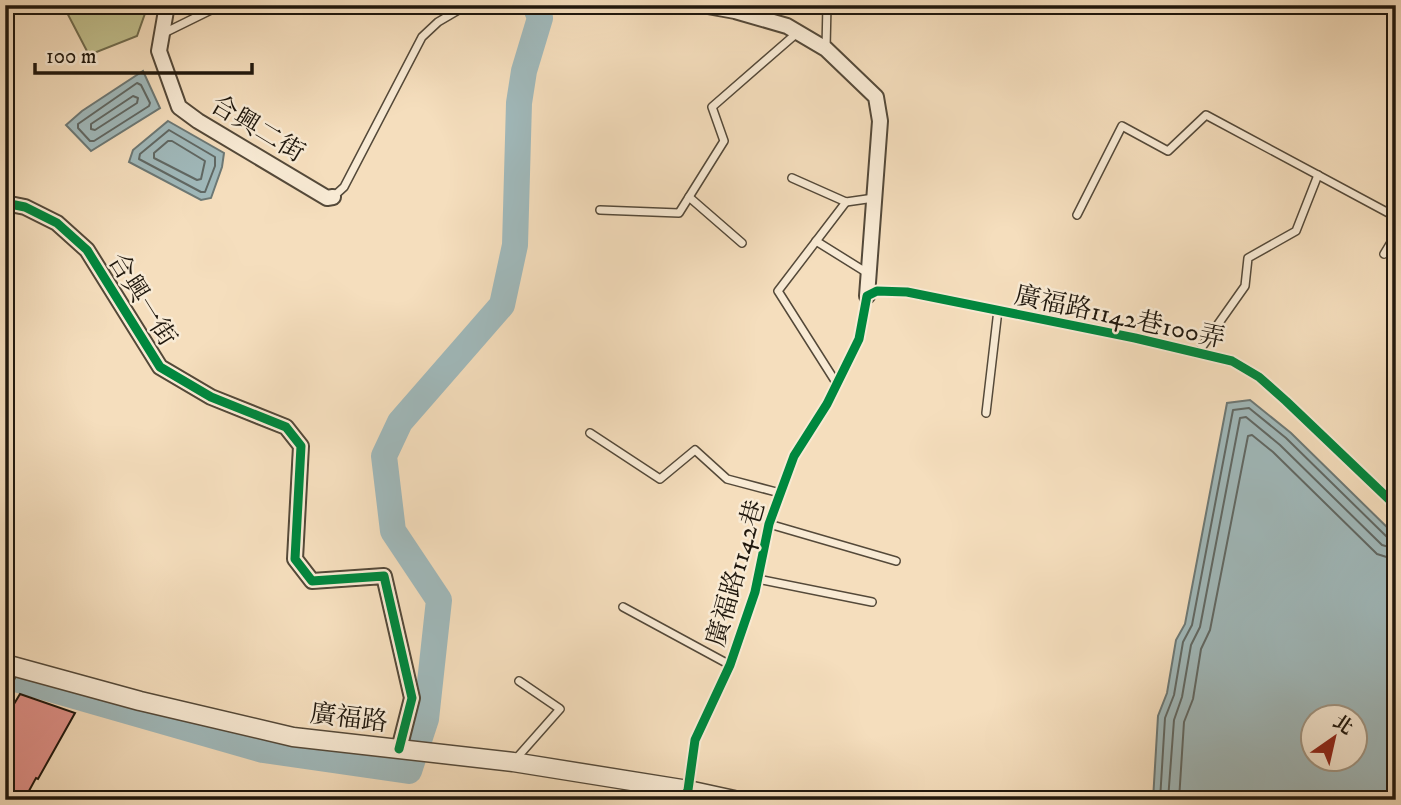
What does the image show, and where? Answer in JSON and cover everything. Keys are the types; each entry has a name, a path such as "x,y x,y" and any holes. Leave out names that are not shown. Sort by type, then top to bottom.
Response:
{"street":[{"name":"合興二街","path":"167,5 159,51 179,107 327,198 333,197"},
{"name":"廣福路1142巷","path":"702,5 787,26 826,49 876,97 880,121 867,296"},
{"name":"合興一街","path":"5,203 25,207 57,223 87,250 160,367 211,397 286,427 302,446 295,559 312,581 384,576 412,698 400,749"},
{"name":"廣福路","path":"8,669 293,737 513,762 685,795 734,800"}],"lane":[{"path":"161,35 221,5"},
{"path":"333,197 344,187 422,37 438,22 467,5"},
{"path":"826,49 827,5"},
{"path":"600,210 679,213 724,141 712,107 797,32"},
{"path":"1077,215 1122,126 1168,151 1206,115 1396,218"},
{"path":"1197,354 1245,286 1248,258 1296,231 1318,176"},
{"path":"792,178 846,202 874,198"},
{"path":"689,197 742,243"},
{"path":"837,384 778,291 846,202"},
{"path":"1384,254 1396,234"},
{"path":"816,241 869,274"},
{"name":"廣福路1142巷100弄","path":"867,296 877,290 907,292 1135,338 1232,361 1258,377 1396,506"},
{"name":"廣福路1142巷","path":"685,795 695,740 730,665 758,579 769,524 780,493 794,456 837,384 859,339 867,296"},
{"path":"986,413 998,310"},
{"path":"590,433 660,479 695,450 727,480 780,493"},
{"path":"769,524 896,561"},
{"path":"758,579 872,603"},
{"path":"624,607 730,665"},
{"path":"513,762 560,709 520,681"}],"shaded area":[{"path":"63,5 148,5 137,36 89,55"}],"water":[{"path":"143,71 160,108 91,151 66,125 82,111"},
{"path":"168,121 224,153 211,198 201,200 129,162 133,150"},
{"path":"1250,400 1291,433 1396,536 1396,786 1392,790 1390,800 1153,800 1158,716 1167,693 1176,640 1185,624 1227,403"}],"building":[{"path":"20,694 75,713 24,800 5,800 5,719"}],"waterway":[{"path":"5,676 263,750 409,771 426,719 439,600 393,531 384,456 400,422 502,305 515,245 519,103 524,71 540,18 535,5"}],"cycle path":[{"path":"5,203 25,207 57,223 87,250 160,367 211,397 286,427 301,446 295,559 312,581 384,576 412,698 399,749"},
{"path":"683,800 688,790 695,740 730,665 755,592 769,524 794,456 827,404 859,339 867,296 877,291 907,292 1135,338 1232,361 1259,377 1396,506"}]}
